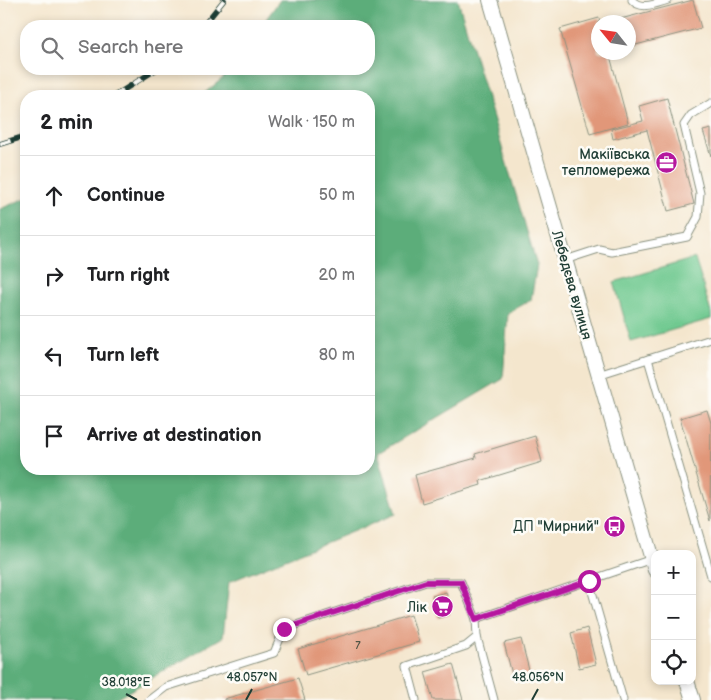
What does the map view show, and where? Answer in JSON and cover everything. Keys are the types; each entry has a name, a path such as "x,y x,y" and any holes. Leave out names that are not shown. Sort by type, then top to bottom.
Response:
{"street":[{"name":"Лебедєва вулиця","path":"490,0 651,558"},
{"path":"688,685 692,700"}],"lane":[{"path":"632,0 635,4 643,6 668,0"},
{"path":"565,260 599,249 612,252 687,237 698,217 700,193 684,125 691,115 711,103"},
{"path":"598,375 711,339"},
{"path":"648,359 711,576"},
{"path":"476,619 589,581 651,566"},
{"path":"589,581 623,700"},
{"path":"149,700 166,687 274,653 284,629 426,582 461,582 476,619 477,637 494,700"},
{"path":"416,700 407,666 466,646 477,637"}],"green space":[{"path":"280,0 458,0 537,265 531,300 508,313 503,379 378,453 396,514 229,582 223,637 114,700 0,700 0,209 20,201 20,475 375,475 375,90 208,90 225,75 375,75 375,20 265,20"},
{"path":"695,258 711,313 711,319 631,342 614,282"}],"building":[{"path":"693,0 701,28 636,45 636,15"},
{"path":"591,20 591,60 611,60 628,123 590,134 560,29"},
{"path":"667,98 694,204 668,211 647,130 613,139 611,129 643,121 639,106"},
{"path":"711,129 711,156 703,131"},
{"path":"707,410 711,423 710,521 680,418"},
{"path":"535,436 542,462 480,481 481,485 422,503 415,475 476,458 475,454"},
{"name":"Лік","path":"446,592 451,610 449,615 438,618 432,596"},
{"path":"411,615 419,642 306,675 298,649"},
{"path":"587,628 596,664 579,668 571,633"},
{"path":"521,639 530,674 513,678 504,643"},
{"path":"453,664 463,700 433,700 425,672"},
{"path":"298,678 305,700 224,700 224,699"}],"railway":[{"path":"208,20 224,0"},
{"path":"124,90 147,75"},
{"path":"0,144 20,138"}],"place":[{"name":"Макіївська тепломережа","path":"666,162"},
{"name":"ДП \"Мирний\"","path":"615,526"},
{"name":"Лік","path":"443,607"}],"route":[{"path":"284,629 426,582 461,582 476,619 589,581"}]}
